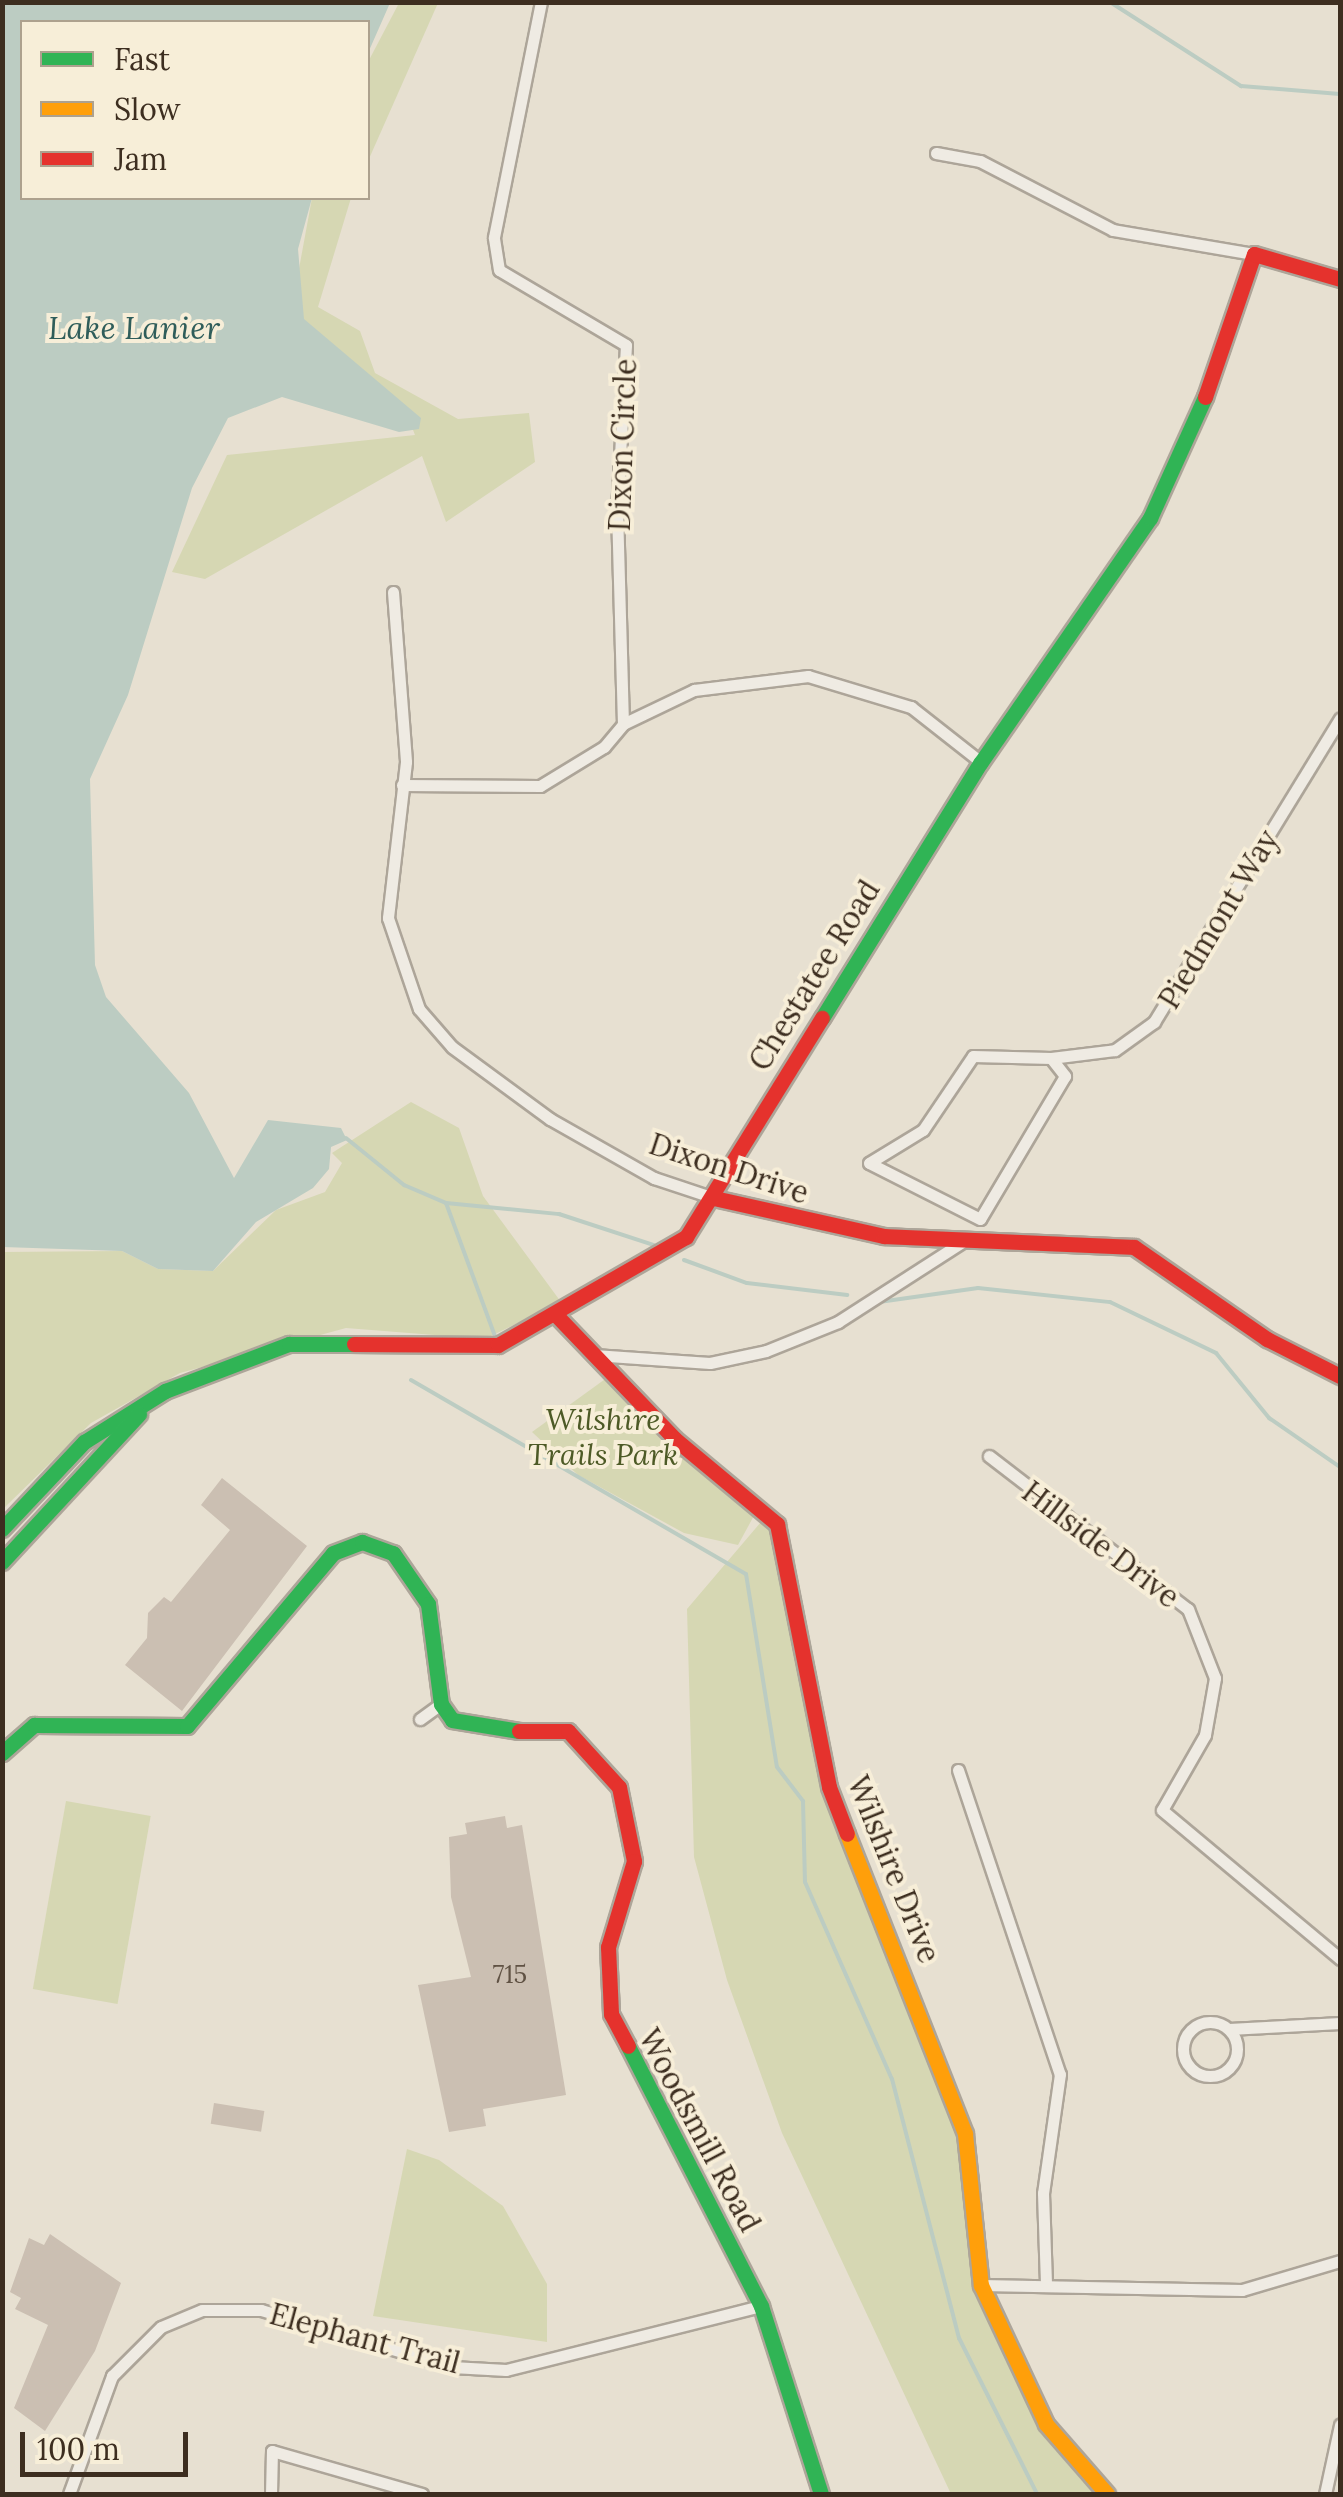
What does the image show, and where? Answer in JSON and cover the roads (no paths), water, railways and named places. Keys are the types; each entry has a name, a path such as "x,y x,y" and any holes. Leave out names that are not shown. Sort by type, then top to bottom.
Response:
{"street":[{"name":"Dixon Circle","path":"541,2 494,237 500,270 626,345 616,511 623,724"},
{"path":"936,153 980,161 1113,230 1254,254 1340,279"},
{"name":"Chestatee Road","path":"165,1391 290,1344 498,1345 557,1316 678,1244 714,1198 982,762 1158,506 1254,254"},
{"name":"Dixon Drive","path":"392,592 402,785 388,918 419,1009 452,1047 550,1119 654,1178 714,1198 884,1236 1154,1254 1268,1339 1340,1376"},
{"path":"402,785 540,786 604,747 623,724 694,690 808,676 911,707 982,762"},
{"name":"Piedmont Way","path":"1051,1058 1065,1076 980,1219 869,1162 923,1130 973,1056 1051,1058 1115,1050 1154,1022 1340,718"},
{"path":"594,1355 710,1363 766,1351 838,1322 962,1242"},
{"name":"Wilshire Drive","path":"557,1316 675,1439 765,1508 784,1540 829,1787 965,2134 982,2285 1046,2424 1106,2494"},
{"path":"2,1529 84,1442 165,1391"},
{"path":"2,1562 73,1476 165,1391"},
{"name":"Hillside Drive","path":"989,1456 1188,1609 1215,1678 1200,1748 1162,1810 1340,1959"},
{"path":"2,1753 12,1735 34,1725 171,1732 205,1712 326,1559 369,1542 393,1553 428,1604 441,1704 420,1719"},
{"name":"Woodsmill Road","path":"441,1704 470,1730 568,1731 619,1787 634,1861 608,1946 610,2014 760,2306 821,2494"},
{"path":"958,1770 1060,2074 1043,2193 1046,2282"},
{"path":"1229,2030 1233,2064 1219,2075 1192,2070 1183,2055 1190,2030 1214,2022 1229,2030 1340,2024"},
{"path":"982,2285 1046,2282 1242,2290 1340,2261"},
{"name":"Elephant Trail","path":"69,2494 112,2376 151,2335 202,2310 261,2310 452,2366 506,2370 760,2306"},
{"path":"1324,2494 1340,2426"},
{"path":"271,2494 272,2451 422,2494"}],"water":[{"name":"Lake Lanier","path":"2,3 390,3 370,48 370,20 20,20 20,200 311,200 298,249 304,319 421,418 419,429 399,432 282,397 228,418 192,488 128,695 90,779 95,965 106,997 189,1093 234,1178 268,1120 341,1128 347,1140 331,1147 329,1169 313,1188 256,1222 213,1271 158,1269 122,1251 3,1247"}],"waterway":[{"path":"1110,2 1241,86 1340,94"},
{"path":"346,1138 404,1185 446,1203 559,1214 654,1245"},
{"path":"446,1203 496,1339"},
{"path":"684,1260 747,1283 847,1295"},
{"path":"879,1302 978,1288 1110,1302 1216,1353 1269,1418 1340,1467"},
{"path":"411,1380 746,1574 777,1767 803,1801 805,1882 892,2079 959,2338 1037,2494"}],"park label":[{"name":"Wilshire Trails Park","path":"603,1436"}]}
